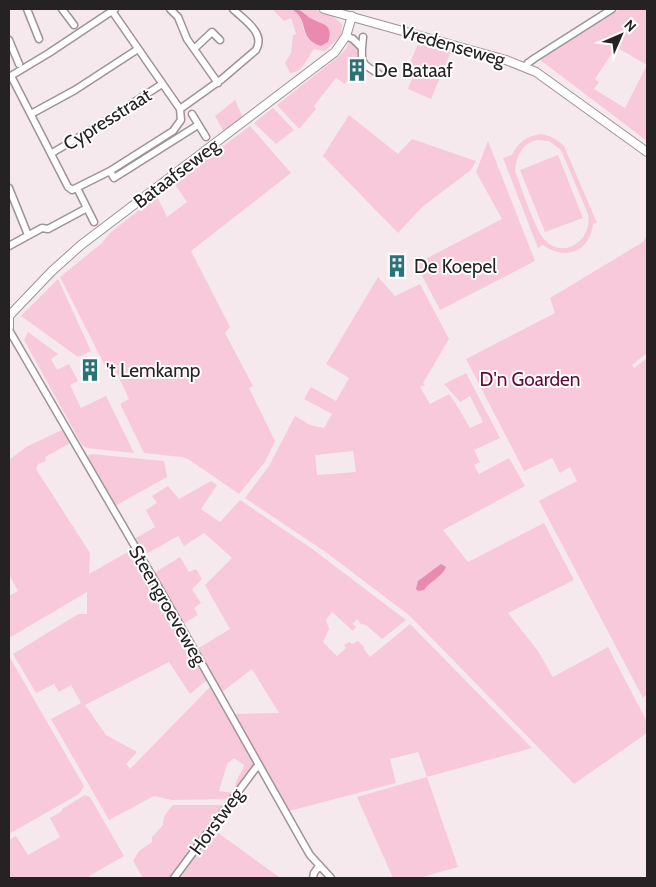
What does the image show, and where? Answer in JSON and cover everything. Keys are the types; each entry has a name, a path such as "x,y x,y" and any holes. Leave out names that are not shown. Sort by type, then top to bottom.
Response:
{"main road":[{"name":"Vredenseweg","path":"324,9 353,12 525,67 551,82 647,152"},
{"name":"Bataafseweg","path":"9,317 56,266 76,249 336,52 346,36 353,12"},
{"path":"9,317 9,328"}],"street":[{"path":"27,9 39,39"},
{"path":"62,9 74,25"},
{"path":"170,9 182,23 187,39 218,83"},
{"path":"180,109 218,83 256,50 259,44 258,35 233,9"},
{"path":"525,67 535,58 612,9"},
{"path":"113,10 138,48 180,109 182,120 178,126 164,137 110,171 72,190 68,187 52,153 10,76 49,53 113,10"},
{"path":"194,49 212,32 220,40"},
{"path":"346,36 353,39 362,48"},
{"path":"363,36 361,60 379,74"},
{"path":"9,40 19,64"},
{"path":"31,114 75,90 138,48"},
{"name":"Cypresstraat","path":"52,153 162,84"},
{"path":"192,114 206,138"},
{"path":"110,171 114,178 198,125"},
{"path":"164,137 169,143"},
{"path":"9,188 28,235"},
{"path":"77,188 94,222"},
{"path":"9,246 42,228 48,229 87,208"},
{"name":"Steengroeveweg","path":"9,328 162,592 303,843 319,866 331,878"},
{"name":"Horstweg","path":"174,878 258,764"},
{"path":"313,878 319,866"}],"green space":[{"path":"272,9 290,9 296,12 301,19 307,37 312,42 321,46 328,42 329,32 298,9 317,10 332,16 342,24 341,36 325,51 314,49 301,68 290,73 285,63 291,53 293,35 296,34 291,18 284,21"},
{"path":"620,9 647,9 647,65 647,141 539,59","holes":["616,47 647,65 625,108 594,89 599,82 595,79"]},
{"path":"420,39 452,49 431,99 408,89 414,73 407,70"},
{"path":"350,40 359,48 359,61 352,62 348,67 351,76 345,84 336,78 314,106 316,109 299,129 277,105 338,57 346,49"},
{"path":"235,100 243,118 224,132 215,116"},
{"path":"273,108 294,130 276,144 254,123"},
{"path":"349,115 398,154 412,139 476,161 471,170 422,207 398,233 323,156"},
{"path":"250,126 291,173 191,251 230,327 225,333 253,386 249,388 275,441 265,462 239,494 188,459 144,453 120,404 129,399 112,363 105,366 60,277 102,243 110,233 157,196 167,217 187,202 174,183"},
{"path":"541,134 551,137 564,146 597,223 593,224 587,241 575,251 568,253 560,252 551,250 543,245 538,248 503,158 512,155 524,140","holes":["536,140 549,141 561,150 588,214 586,232 575,245 568,248 552,245 540,234 515,171 518,156 527,144"]},
{"path":"488,141 535,261 440,310 416,264 502,219 476,172"},
{"path":"558,155 583,218 545,232 520,170"},
{"name":"D'n Goarden","path":"647,235 647,353 632,365 634,368 647,358 647,694 643,698 539,501 577,481 570,467 560,473 552,458 524,471 466,359 555,313 550,298 643,242"},
{"path":"378,277 395,296 420,284 449,339 423,383 425,385 420,387 430,404 449,394 470,428 483,422 470,396 460,402 444,384 466,373 500,438 474,450 480,462 474,465 479,474 509,458 525,486 443,530 468,562 544,523 574,580 508,613 538,651 553,677 608,647 647,722 647,733 574,784 410,616 327,553 245,498 269,466 295,416 310,425 324,428 332,414 304,399 311,387 336,401 349,378 326,364","holes":["353,451 356,472 317,475 315,455"]},
{"path":"58,279 91,351 78,357 21,316"},
{"path":"28,332 58,354 51,359 57,370 69,364 78,381 70,385 81,408 106,396 134,453 87,448 82,445 24,340"},
{"path":"64,429 72,442 45,457 46,461 38,464 36,469 90,553 89,574 133,549 207,680 190,694 169,662 85,705 106,735 137,752 126,764 130,769 210,687 255,764 236,790 235,787 244,765 234,758 227,764 219,791 234,793 230,799 172,800 154,796 109,820 51,719 81,703 71,685 59,692 54,684 36,693 13,654 75,616 87,614 87,592 9,638 9,596 18,591 9,574 9,460 26,447"},
{"path":"91,454 164,461 167,477 115,506 87,456"},
{"path":"211,481 217,485 201,509 220,522 240,500 311,548 406,620 382,639 357,619 352,624 356,627 353,631 332,612 326,620 329,629 323,642 337,656 346,648 344,645 349,642 352,644 358,641 370,657 410,624 532,748 427,777 418,752 390,759 396,783 289,811 234,714 279,713 252,669 222,692 197,649 230,629 205,585 232,558 204,533 184,546 178,536 144,555 134,539 155,527 146,510 157,503 152,496 168,486 179,499"},
{"path":"180,557 189,572 196,569 202,579 192,589 201,603 194,608 198,615 183,624 154,573"},
{"path":"9,656 84,786 79,794 9,834"},
{"path":"427,777 458,867 419,878 393,878 357,797"},
{"path":"85,795 90,797 124,856 89,876 90,878 9,878 9,840 16,836 28,855 60,837 50,818"},
{"path":"173,805 226,805 171,878 143,878 133,861 139,851 152,842 152,837 163,825 167,812"},
{"path":"214,830 279,877 178,878"}],"shaded area":[{"path":"291,9 301,11 326,26 330,32 328,42 321,46 313,43 306,33 301,18"},
{"path":"441,564 446,567 442,574 424,590 418,591 416,589 418,581"}],"place":[{"name":"De Bataaf","path":"357,70"},
{"name":"De Koepel","path":"397,266"},
{"name":"'t Lemkamp","path":"90,370"}]}
